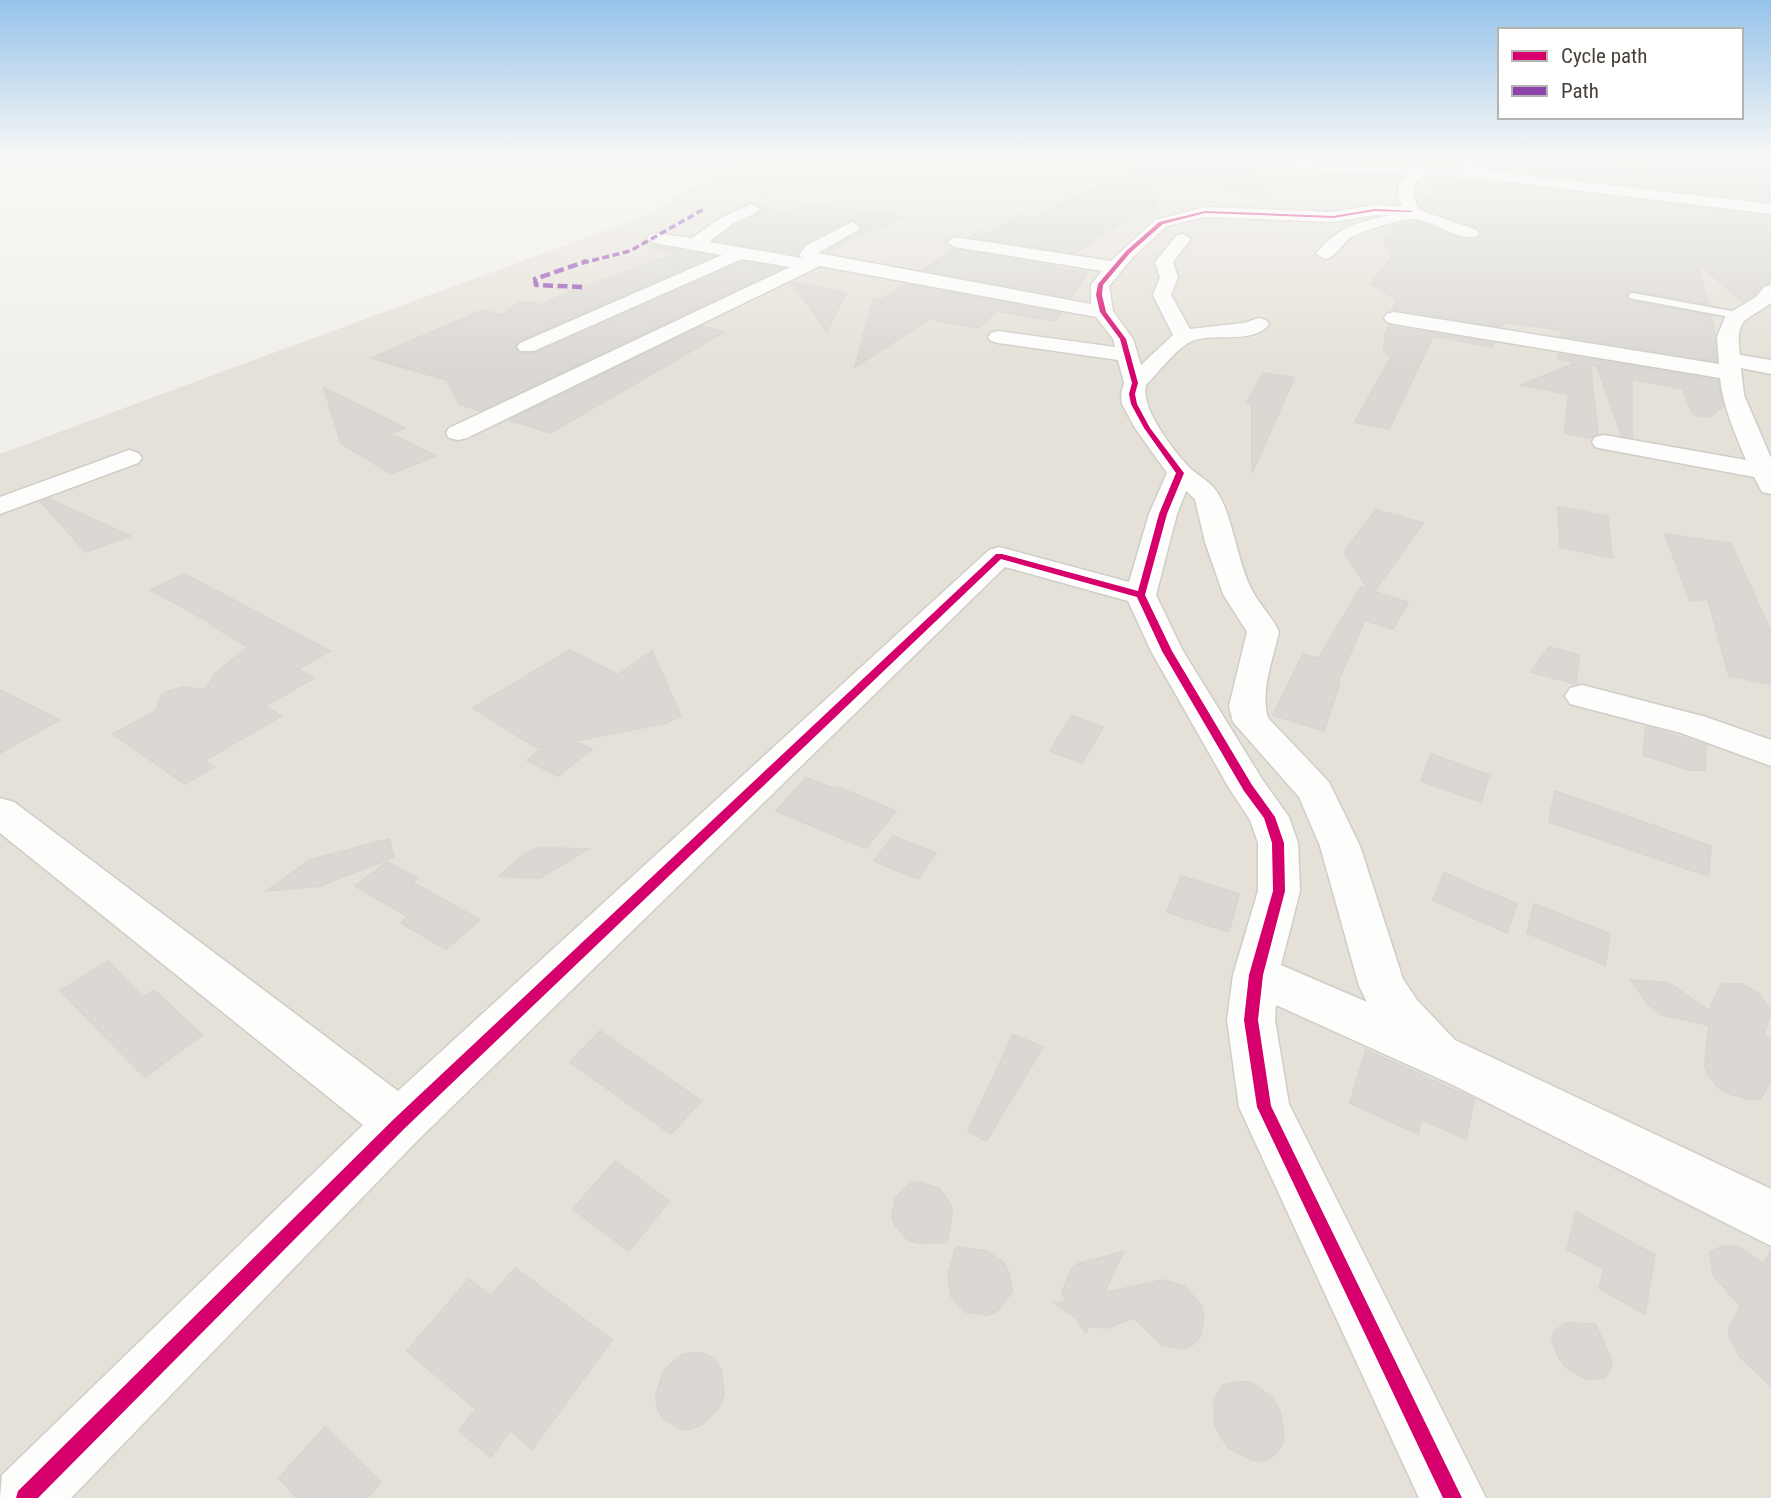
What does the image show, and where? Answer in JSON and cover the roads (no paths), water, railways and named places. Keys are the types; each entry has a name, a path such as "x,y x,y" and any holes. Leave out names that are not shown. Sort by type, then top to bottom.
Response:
{"street":[{"path":"695,244 719,227"},
{"path":"814,262 808,255 813,249 852,227"},
{"path":"1157,227 1115,267 1100,285 1098,295 1103,312 1116,326 1132,369 1134,404 1147,428 1180,472 1204,492 1208,499 1231,579 1263,632 1247,706 1251,722 1315,791 1340,846 1382,986 1400,1014 1438,1055"},
{"path":"1325,254 1341,236 1356,227"},
{"path":"1454,227 1471,233"},
{"path":"1313,236 1341,236"},
{"path":"653,238 814,262 1103,312"},
{"path":"1183,239 1164,262 1169,277 1162,295 1184,336"},
{"path":"955,242 1115,267"},
{"path":"527,347 740,253"},
{"path":"458,433 814,262"},
{"path":"1768,479 1733,395 1727,337 1736,315 1763,301 1771,291"},
{"path":"1394,318 1730,366 1771,367"},
{"path":"999,337 1132,369 1184,336 1248,329 1259,324"},
{"path":"1604,442 1768,479"},
{"path":"0,506 129,458"},
{"path":"1180,472 1163,514 1141,595 1167,651 1248,788 1269,817 1278,843 1279,891 1256,975 1251,1020 1264,1107 1453,1498"},
{"path":"24,1498 400,1123 999,556 1141,595"},
{"path":"1582,696 1693,725 1771,754"},
{"path":"0,812 400,1123"},
{"path":"1256,975 1438,1055 1771,1218"}],"lane":[{"path":"1633,296 1736,315"}]}
